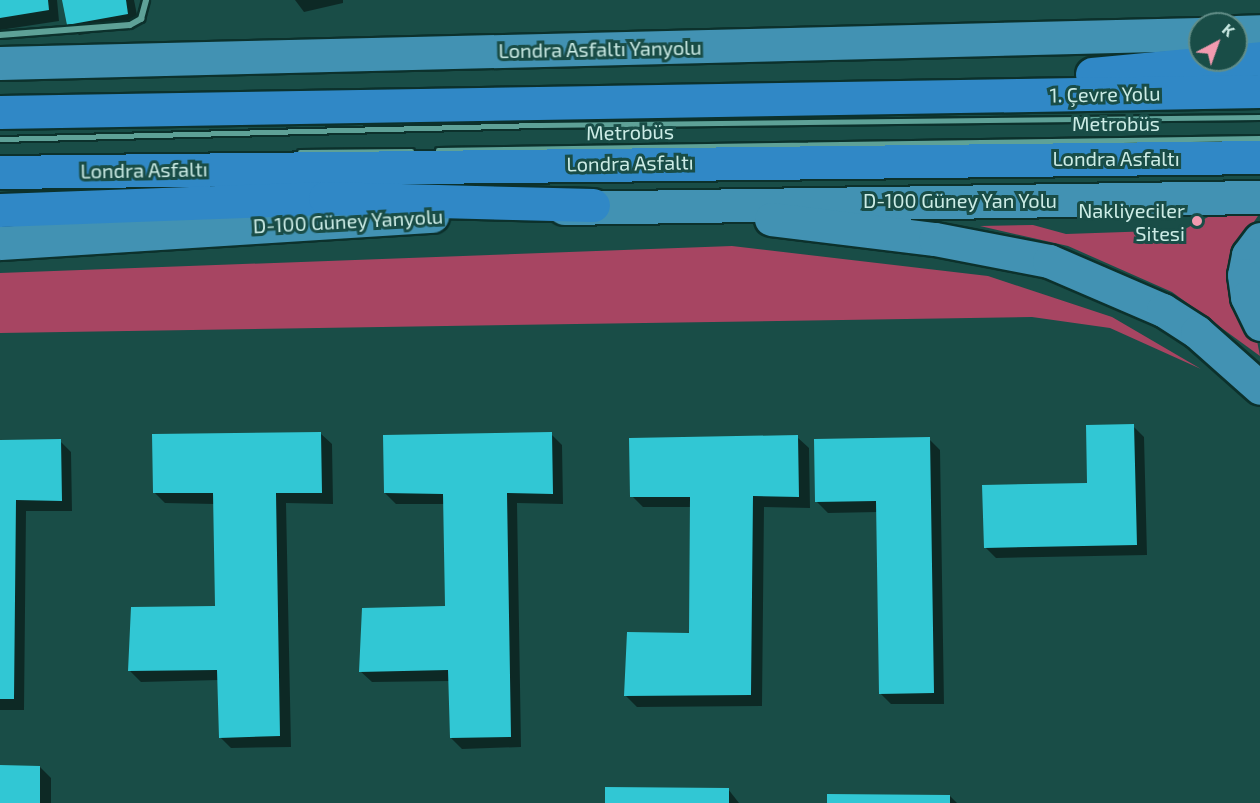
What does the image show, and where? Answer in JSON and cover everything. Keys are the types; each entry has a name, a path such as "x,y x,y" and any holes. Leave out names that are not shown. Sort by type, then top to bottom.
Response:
{"highway":[{"path":"0,112 949,96 1020,80 1260,58"},
{"path":"0,90 139,91 255,106"},
{"name":"1. Çevre Yolu","path":"949,96 1260,91"},
{"name":"Londra Asfaltı","path":"0,172 1260,157"},
{"path":"0,210 325,198 593,205"}],"main road":[{"name":"Londra Asfaltı Yanyolu","path":"0,63 1188,34"},
{"name":"D-100 Güney Yan Yolu","path":"697,204 1260,197"},
{"name":"D-100 Güney Yanyolu","path":"0,243 593,205 697,204"},
{"path":"697,204 720,214 935,239 1049,261 1163,310 1197,332 1260,388"},
{"path":"1260,238 1244,275 1247,297 1260,324"}],"street":[{"path":"0,35 130,25 141,19 146,0"}],"lane":[{"path":"0,139 540,125 1260,117"},
{"name":"Metrobüs","path":"426,151 1260,138"},
{"path":"288,153 415,151"},
{"path":"0,165 81,162"}],"shaded area":[{"path":"1260,213 1238,245 1260,356 1172,292 1068,246 980,226 1033,225 1066,234 1183,230 1212,215"},
{"path":"732,246 988,276 1112,317 1201,369 1110,328 1032,317 0,333 0,273"}],"building":[{"path":"0,0 48,0 49,10 0,18"},
{"path":"62,0 126,0 128,14 67,25"},
{"path":"1134,424 1137,545 984,548 982,485 1087,483 1086,425"},
{"path":"321,432 322,493 276,493 280,736 219,738 217,670 128,671 131,607 215,606 213,493 153,493 152,434"},
{"path":"552,432 553,494 507,493 511,737 450,738 448,670 359,672 362,608 445,606 443,494 384,493 383,435"},
{"path":"798,435 799,497 753,496 751,695 624,696 627,632 689,633 690,497 630,497 629,438"},
{"path":"930,437 934,693 879,694 876,501 815,502 814,439"},
{"path":"61,439 62,501 16,500 14,699 0,699 0,440"},
{"path":"0,765 40,766 40,803 0,803"},
{"path":"605,787 729,788 729,803 605,803"},
{"path":"827,794 950,795 950,803 827,803"}],"place":[{"name":"Nakliyeciler Sitesi","path":"1197,221"}]}
